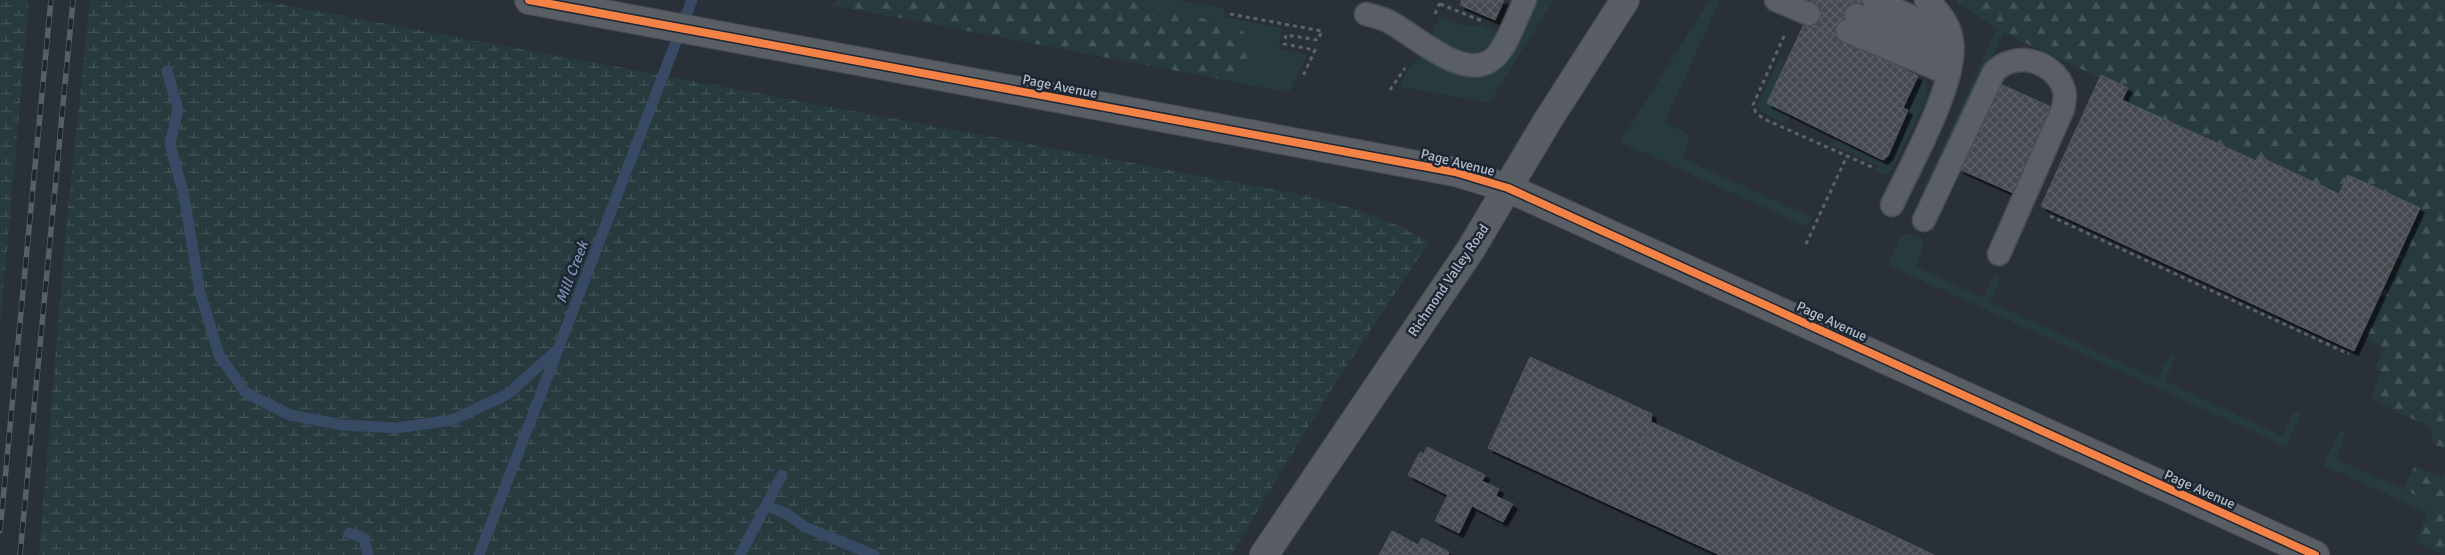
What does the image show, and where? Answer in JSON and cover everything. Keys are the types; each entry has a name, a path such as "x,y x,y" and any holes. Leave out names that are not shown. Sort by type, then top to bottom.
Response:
{"street":[{"name":"Page Avenue","path":"529,0 1455,172 1508,188 2315,555"},
{"name":"Richmond Valley Road","path":"1264,555 1470,250 1625,0"}],"lane":[{"path":"1366,14 1387,20 1446,58 1474,65 1486,63 1500,50 1525,0"},
{"path":"1776,0 1809,14"},
{"path":"1874,0 1930,24 1945,46 1950,75"},
{"path":"1892,205 1950,75 1952,41 1943,19 1926,0"},
{"path":"1851,23 1923,45 1942,62 1950,75"},
{"path":"1924,220 1988,80 1999,66 2013,60 2030,60 2049,69 2061,82 2065,91 2064,109 1999,254"}],"path":[{"path":"1440,4 1488,24"},
{"path":"1230,14 1322,31 1318,40 1286,34 1284,44 1315,50 1303,76"},
{"path":"1785,33 1755,100 1754,108 1764,119 1874,168"},
{"path":"1390,90 1410,60"},
{"path":"1806,244 1847,156"},
{"path":"2048,215 2349,354"}],"green space":[{"path":"0,0 29,0 0,328"},
{"path":"90,0 258,0 1309,196 1387,221 1429,242 1327,396 1231,555 39,555 66,228"},
{"path":"837,0 1149,0 1161,10 1231,24 1244,32 1248,50 1247,60 1242,78 1229,81 832,5"},
{"path":"1149,0 1176,0 1224,8 1225,17 1282,28 1279,49 1307,54 1290,91 1285,92 1229,81 1242,78 1231,24 1161,10"},
{"path":"1533,0 1554,0 1489,103 1402,87 1402,82 1409,69 1424,55 1445,70 1466,75"},
{"path":"1709,0 1720,0 1665,122 1688,134 1689,141 1682,158 1811,217 1812,219 1807,227 1620,142"},
{"path":"1955,0 2445,0 2445,449 2433,444 2430,427 2379,403 2371,396 2381,372 2375,369 2384,348 2361,336 2339,194 2258,156 2256,161 2122,100 2128,87 2102,76 2100,78 2025,43 1989,23"},
{"path":"1440,16 1468,27 1481,25 1499,33 1483,49 1468,53 1459,51 1430,38"},
{"path":"1997,28 2004,31 1930,190 1924,194 1922,192"},
{"path":"1780,58 1786,61 1767,103 1791,114 1786,124 1762,112 1758,105"},
{"path":"1918,76 1927,83 1927,99 1892,170 1886,174 1875,173 1878,166 1830,144 1834,136 1883,160 1888,156 1908,110 1903,108"},
{"path":"1906,233 1921,238 1924,241 1915,266 1983,298 1993,277 1998,275 1999,281 1990,302 2157,379 2171,353 2175,357 2165,381 2282,436 2293,414 2299,411 2300,416 2286,447 1888,265 1900,238"},
{"path":"2340,431 2344,432 2345,435 2336,459 2432,502 2427,513 2323,465"},
{"path":"2415,466 2442,477 2445,472 2445,555 2416,543 2432,503 2403,489"}],"building":[{"path":"1462,0 1504,0 1495,20 1460,5"},
{"path":"1811,0 1864,0 1843,41 1805,22"},
{"path":"1805,22 1918,76 1903,108 1908,110 1888,156 1883,160 1767,103"},
{"path":"2101,75 2128,88 2122,100 2256,161 2201,280 2041,206"},
{"path":"1998,83 2051,107 2013,193 1959,169"},
{"path":"2258,156 2339,194 2348,175 2420,208 2354,351 2201,280"},
{"path":"1530,357 1652,414 1650,426 1613,506 1488,448"},
{"path":"1649,421 1807,495 1779,555 1720,555 1613,506 1650,426"},
{"path":"1427,447 1485,475 1482,481 1499,489 1496,496 1513,504 1503,522 1472,506 1459,533 1435,521 1448,495 1408,475 1420,452 1424,454"},
{"path":"1807,495 1836,509 1814,555 1779,555"},
{"path":"1836,509 1873,526 1860,555 1814,555"},
{"path":"1873,526 1934,555 1860,555"},
{"path":"1392,531 1418,545 1422,538 1449,552 1448,555 1379,555"}],"waterway":[{"name":"Mill Creek","path":"479,555 692,0"},
{"path":"167,71 178,109 170,144 184,196 200,292 219,355 246,393 290,415 343,425 397,428 452,420 508,394 558,349"},
{"path":"740,555 782,475"},
{"path":"768,506 787,514 805,527 874,555"},
{"path":"349,533 364,538 368,555"}],"railway":[{"path":"0,531 51,0"},
{"path":"20,555 73,0"}],"cycle path":[{"path":"529,0 1455,172 1508,188 2315,555"}]}
